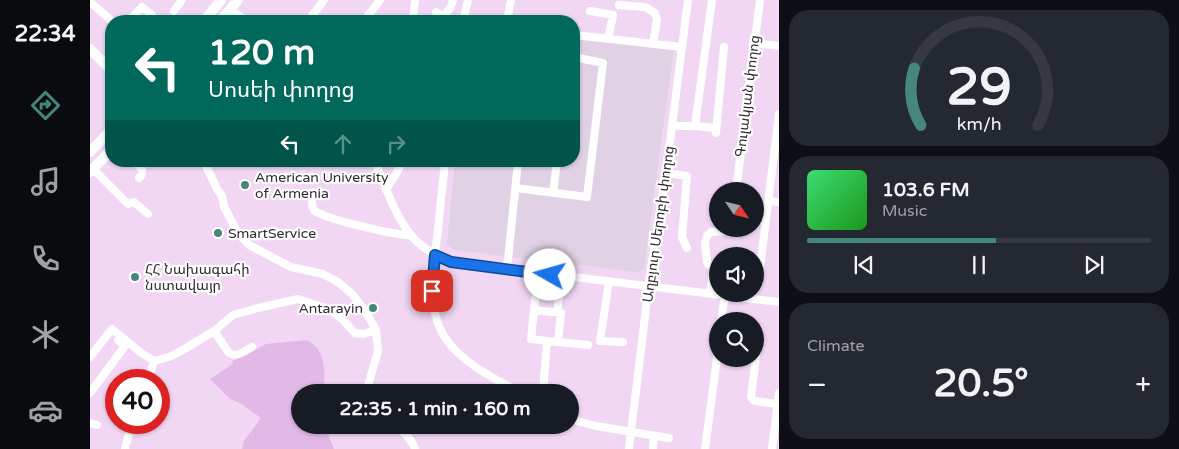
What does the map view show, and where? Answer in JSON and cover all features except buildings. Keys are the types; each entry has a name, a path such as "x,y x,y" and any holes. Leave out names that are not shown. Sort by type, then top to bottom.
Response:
{"main road":[{"path":"209,15 221,0"},
{"path":"225,15 238,0"},
{"path":"90,43 105,58"},
{"path":"90,49 105,64"},
{"path":"90,152 105,136"},
{"path":"91,171 105,156"}],"street":[{"path":"174,11 182,0"},
{"path":"313,15 324,0"},
{"path":"369,15 380,0"},
{"path":"414,15 415,0"},
{"path":"443,15 450,10 453,0"},
{"path":"464,15 468,0"},
{"path":"508,15 511,0"},
{"name":"Աղբյուր Սերոբի փողոց","path":"628,449 688,0"},
{"path":"694,126 712,0"},
{"name":"Գուլակյան փողոց","path":"737,182 760,0"},
{"path":"90,2 105,15"},
{"path":"619,5 645,7 655,12 657,20 653,44"},
{"path":"135,15 142,7 152,14"},
{"path":"230,9 238,15"},
{"path":"590,11 613,15 608,39"},
{"path":"436,12 440,15"},
{"path":"580,36 682,47"},
{"path":"754,43 779,46"},
{"path":"672,126 694,126 716,130 724,47"},
{"path":"516,188 586,197 603,63 580,58"},
{"path":"763,247 779,114"},
{"path":"139,178 142,174 141,167"},
{"path":"206,167 222,196 224,207 233,225 238,234 249,245 291,267 323,274 338,282 352,294 364,309 376,330 378,351 369,384"},
{"path":"377,167 395,209 411,235 435,255 451,262 709,293"},
{"path":"386,190 399,167"},
{"path":"444,167 432,291 435,315 450,345 471,363 504,384"},
{"path":"506,269 518,167"},
{"path":"553,193 556,167"},
{"path":"91,171 128,204 134,202 148,214"},
{"path":"666,173 687,176 682,237 687,248"},
{"path":"769,201 779,202"},
{"path":"312,202 312,207 315,211 344,222 393,234 411,235"},
{"path":"709,234 705,242 707,262 709,264"},
{"path":"539,273 531,339 588,345"},
{"path":"557,312 562,276"},
{"path":"610,281 600,341 623,342"},
{"path":"110,331 154,361 169,357 214,331 233,315 298,300 326,308 342,319 355,333 364,334 376,330"},
{"path":"764,300 779,302"},
{"path":"534,310 561,312 558,342"},
{"path":"90,357 110,331"},
{"path":"90,393 126,346 110,331"},
{"path":"214,331 232,355 252,347"},
{"path":"543,384 547,341"},
{"path":"151,369 154,361"},
{"path":"705,449 716,367"},
{"path":"755,367 751,397 755,401 778,404"},
{"path":"774,448 779,393"},
{"path":"579,422 669,438"},
{"path":"125,449 129,434"},
{"path":"405,434 415,449"},
{"path":"653,449 654,436"}],"shaded area":[{"path":"580,39 674,50 644,269 637,272 454,250 447,244 454,167 580,167"},
{"path":"307,340 317,348 324,366 324,384 291,384 291,434 328,434 334,449 242,449 244,441 261,418 240,403 230,399 210,379 233,364 232,361 266,344"}],"place":[{"name":"American University of Armenia","path":"245,185"},
{"name":"SmartService","path":"218,233"},
{"name":"ՀՀ Նախագահի նստավայր","path":"135,277"},
{"name":"Antarayin","path":"373,308"}],"route":[{"path":"432,291 435,255 451,262 550,275"}]}
